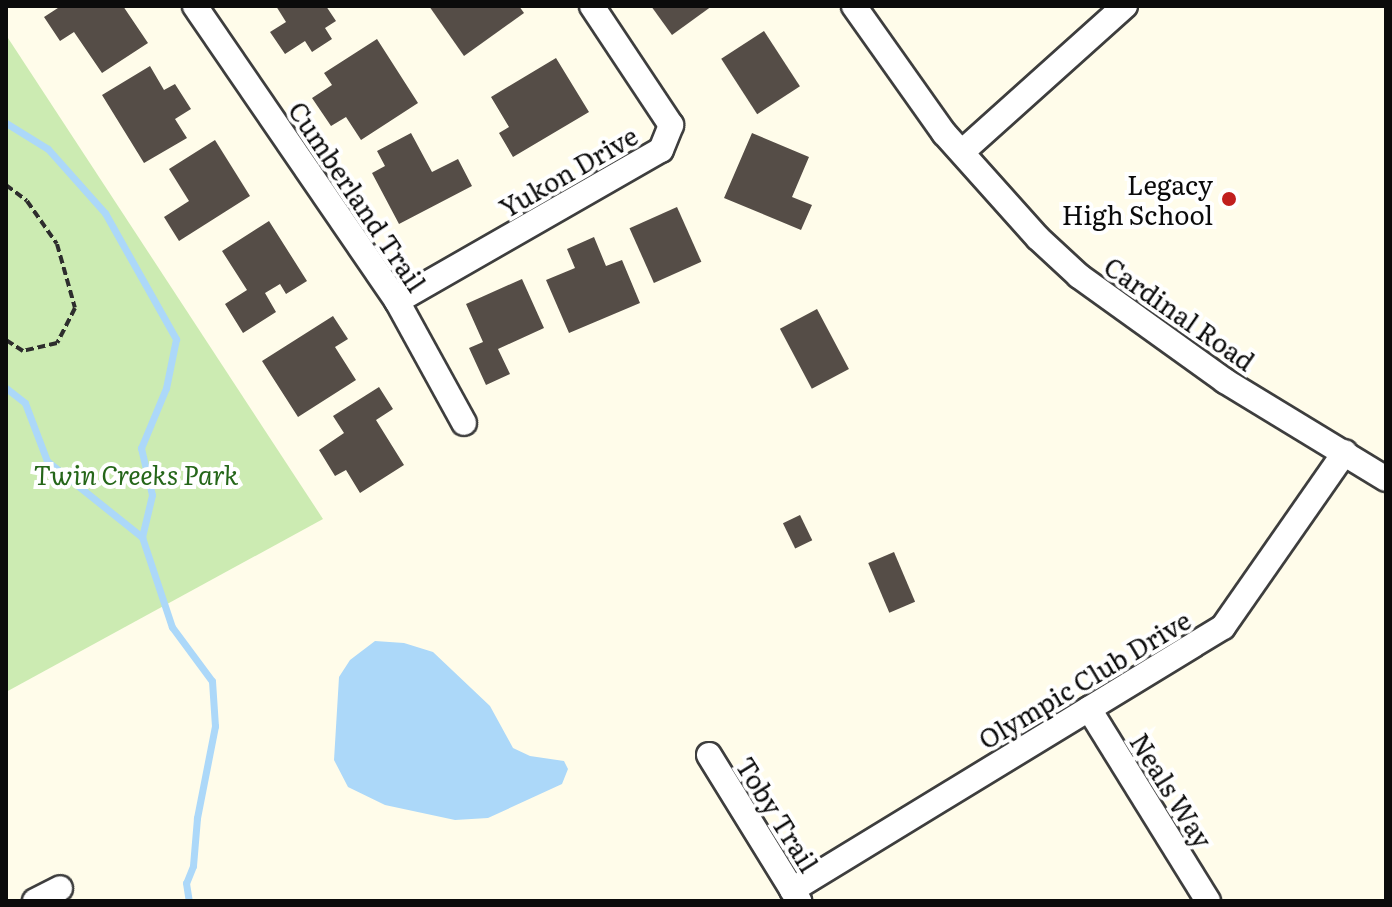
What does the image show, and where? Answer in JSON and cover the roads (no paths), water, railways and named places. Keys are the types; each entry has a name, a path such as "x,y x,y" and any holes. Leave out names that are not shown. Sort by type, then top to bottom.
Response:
{"street":[{"name":"Cumberland Trail","path":"195,6 397,301 464,423"},
{"name":"Yukon Drive","path":"397,301 661,150 671,125 592,6"},
{"name":"Cardinal Road","path":"854,6 962,152 1038,238 1079,276 1225,381 1386,479"},
{"path":"962,152 1125,6"},
{"name":"Olympic Club Drive","path":"795,896 1223,627 1345,452"},
{"name":"Neals Way","path":"1089,709 1208,901"},
{"name":"Toby Trail","path":"709,755 795,896"},
{"path":"35,901 60,888"}],"water":[{"path":"375,641 404,643 433,652 490,706 513,748 530,756 564,761 568,769 562,784 488,818 455,820 385,805 348,787 334,760 339,677 350,660"}],"waterway":[{"path":"6,123 48,149 105,213 176,339 166,388 141,448 152,495 142,537 172,627 212,681 215,726 197,818 193,866 186,883 189,901"},
{"path":"6,388 25,403 47,461 142,537"}],"place":[{"name":"Legacy High School","path":"1229,199"}],"park label":[{"name":"Twin Creeks Park","path":"136,474"}]}
